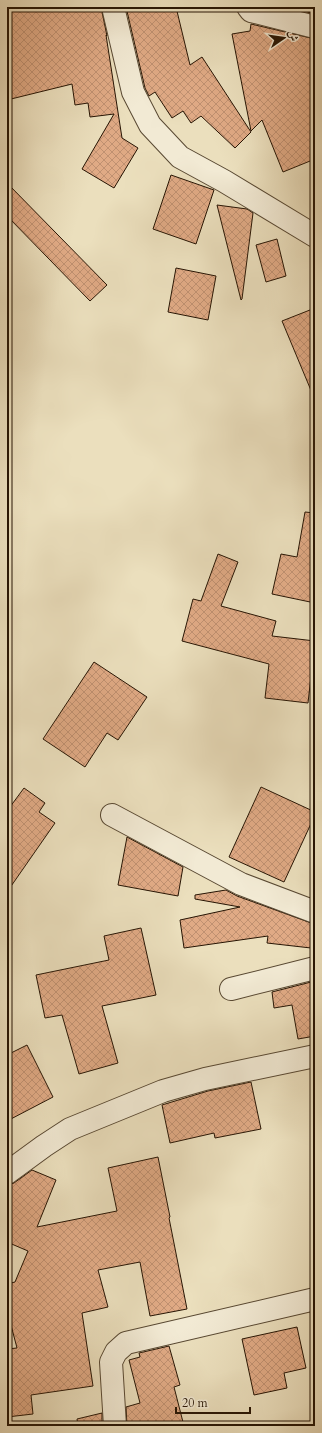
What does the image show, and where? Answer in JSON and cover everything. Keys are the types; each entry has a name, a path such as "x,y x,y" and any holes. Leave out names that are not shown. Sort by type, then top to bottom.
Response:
{"street":[{"path":"113,7 133,92 150,125 180,157 224,181 315,236"},
{"path":"248,7 251,11 315,27"},
{"path":"112,815 241,884 315,912"},
{"path":"231,990 315,968"},
{"path":"7,1173 44,1146 70,1130 163,1092 205,1079 315,1056"},
{"path":"115,1426 111,1362 116,1352 126,1343 315,1299"}],"building":[{"path":"7,7 101,7 107,36 106,35 122,138 138,148 114,188 82,169 114,114 90,117 88,103 75,105 72,84 11,99 7,81"},
{"path":"126,7 176,7 190,65 202,57 251,132 235,148 201,116 191,123 183,111 172,118 155,92 149,96 145,88"},
{"path":"287,7 315,7 315,14"},
{"path":"251,24 315,39 315,159 283,172 262,120 251,131 232,34 250,31"},
{"path":"171,175 214,190 196,244 153,229"},
{"path":"7,183 107,285 90,301 7,216"},
{"path":"217,205 247,209 253,213 241,300"},
{"path":"277,239 286,276 266,282 256,245"},
{"path":"176,268 216,276 208,320 168,312"},
{"path":"315,308 315,400 282,321"},
{"path":"305,512 315,513 315,603 272,594 281,554 297,557"},
{"path":"218,554 238,562 221,606 276,621 272,636 315,641 308,703 265,698 269,664 182,641 193,599 201,601"},
{"path":"94,662 147,697 118,740 107,733 85,767 43,739"},
{"path":"261,787 315,812 315,815 284,882 229,857"},
{"path":"24,788 45,803 39,812 55,823 7,892 7,811"},
{"path":"127,837 183,867 178,896 118,885"},
{"path":"226,890 237,896 314,924 311,948 267,943 268,936 184,948 180,920 240,907 195,899 195,895"},
{"path":"141,928 156,995 102,1006 118,1063 79,1074 62,1015 45,1018 36,975 109,960 104,936"},
{"path":"315,981 315,1036 298,1039 292,1005 274,1008 272,992"},
{"path":"27,1045 53,1097 7,1121 7,1055"},
{"path":"251,1082 261,1129 215,1138 214,1133 170,1143 162,1105 208,1091"},
{"path":"158,1157 187,1309 150,1316 140,1262 98,1270 108,1307 82,1313 93,1386 31,1395 33,1414 7,1417 7,1349 17,1348 7,1310 7,1284 15,1282 28,1251 7,1242 8,1185 14,1183 32,1170 56,1180 37,1227 117,1211 108,1168"},
{"path":"297,1327 306,1368 284,1373 287,1388 254,1395 242,1339"},
{"path":"169,1346 180,1385 174,1387 184,1426 127,1426 126,1407 140,1403 129,1360 140,1357 139,1353"},
{"path":"102,1413 102,1426 78,1426 77,1419"}]}
